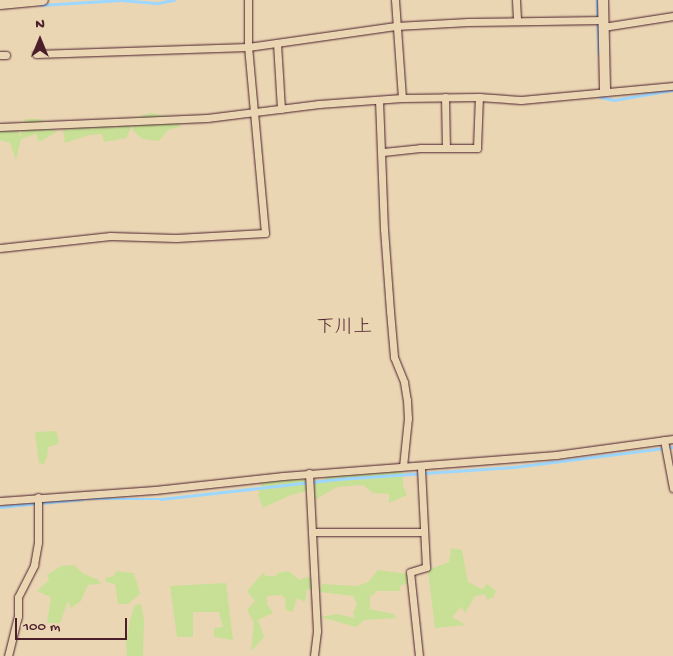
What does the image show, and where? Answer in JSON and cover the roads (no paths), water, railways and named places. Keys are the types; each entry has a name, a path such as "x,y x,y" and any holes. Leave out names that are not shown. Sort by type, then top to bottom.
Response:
{"street":[{"path":"0,4 43,0"},
{"path":"0,248 110,236 176,238 265,233 248,47 248,0"},
{"path":"395,0 402,98"},
{"path":"516,0 517,20"},
{"path":"603,0 605,90"},
{"path":"36,54 248,47 396,26 517,20 603,24 673,16"},
{"path":"277,43 281,109"},
{"path":"0,128 207,118 402,98 479,97 521,100 605,90 673,86"},
{"path":"445,97 446,148"},
{"path":"383,152 477,148 479,97"},
{"path":"379,100 383,152 384,229 394,357 404,382 408,400 408,418 402,466"},
{"path":"0,501 155,490 309,473 402,466 421,467 556,455 673,439"},
{"path":"664,440 673,488"},
{"path":"419,656 410,572 426,566 421,467"},
{"path":"309,473 317,631 314,656"},
{"path":"8,656 18,616 18,597 34,565 38,542 38,497"},
{"path":"312,532 424,532"}],"waterway":[{"path":"121,0 158,3 174,0"},
{"path":"41,5 121,0"},
{"path":"597,0 599,53"},
{"path":"601,94 601,97 614,100 673,90"},
{"path":"0,507 83,499 161,499 338,479 514,467 673,447"}],"district":[{"name":"下川上","path":"344,329"}]}
